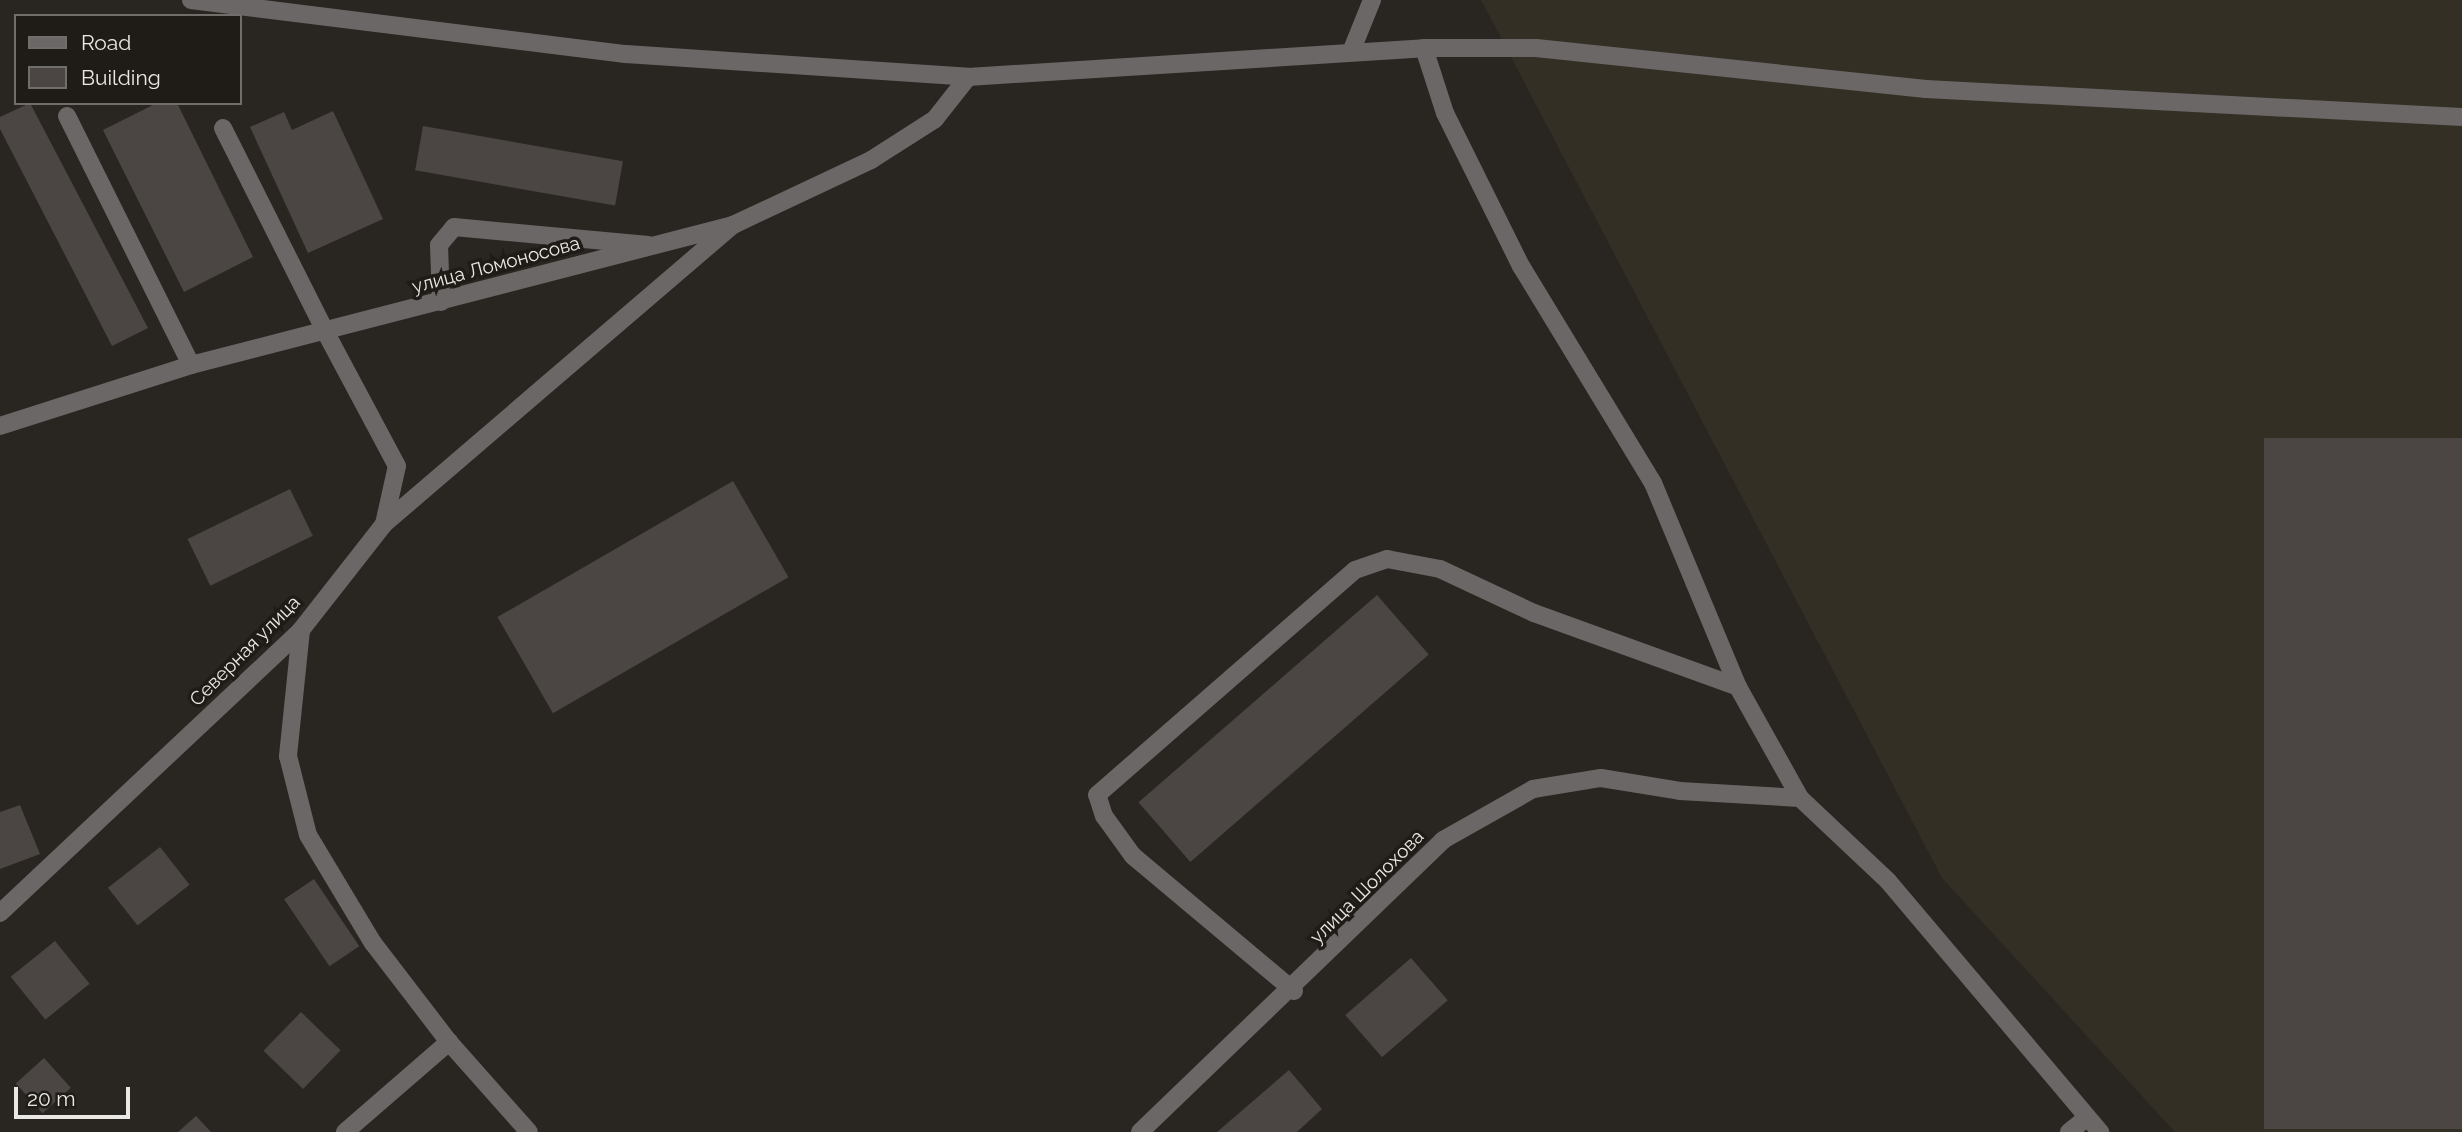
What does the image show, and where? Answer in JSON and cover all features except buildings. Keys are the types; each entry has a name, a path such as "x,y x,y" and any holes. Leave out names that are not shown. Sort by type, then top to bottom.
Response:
{"street":[{"path":"191,0 626,54 968,77 1424,48 1536,48 1926,89 2462,117"},
{"path":"1352,52 1372,0"},
{"path":"1424,48 1446,113 1521,266 1653,483 1738,687 1800,798 1888,881 2100,1132"},
{"name":"улица Ломоносова","path":"0,426 191,365 326,333 648,244 733,225 881,153 935,119 968,77"},
{"path":"67,116 191,365"},
{"name":"Северная улица","path":"0,914 301,630 384,524 397,466 326,333 223,128"},
{"path":"384,524 733,225"},
{"path":"440,302 439,245 454,227 648,244"},
{"path":"1294,990 1133,856 1104,816 1097,795 1355,570 1387,559 1440,569 1534,613 1738,687"},
{"path":"301,630 288,756 308,835 373,943 449,1042 529,1132"},
{"name":"улица Шолохова","path":"1140,1132 1294,990 1443,840 1533,789 1601,778 1680,791 1800,798"},
{"path":"345,1132 449,1042"},
{"path":"2069,1132 2086,1118"}],"shaded area":[{"path":"1481,0 2462,0 2462,1132 2175,1132 1942,878"}]}
